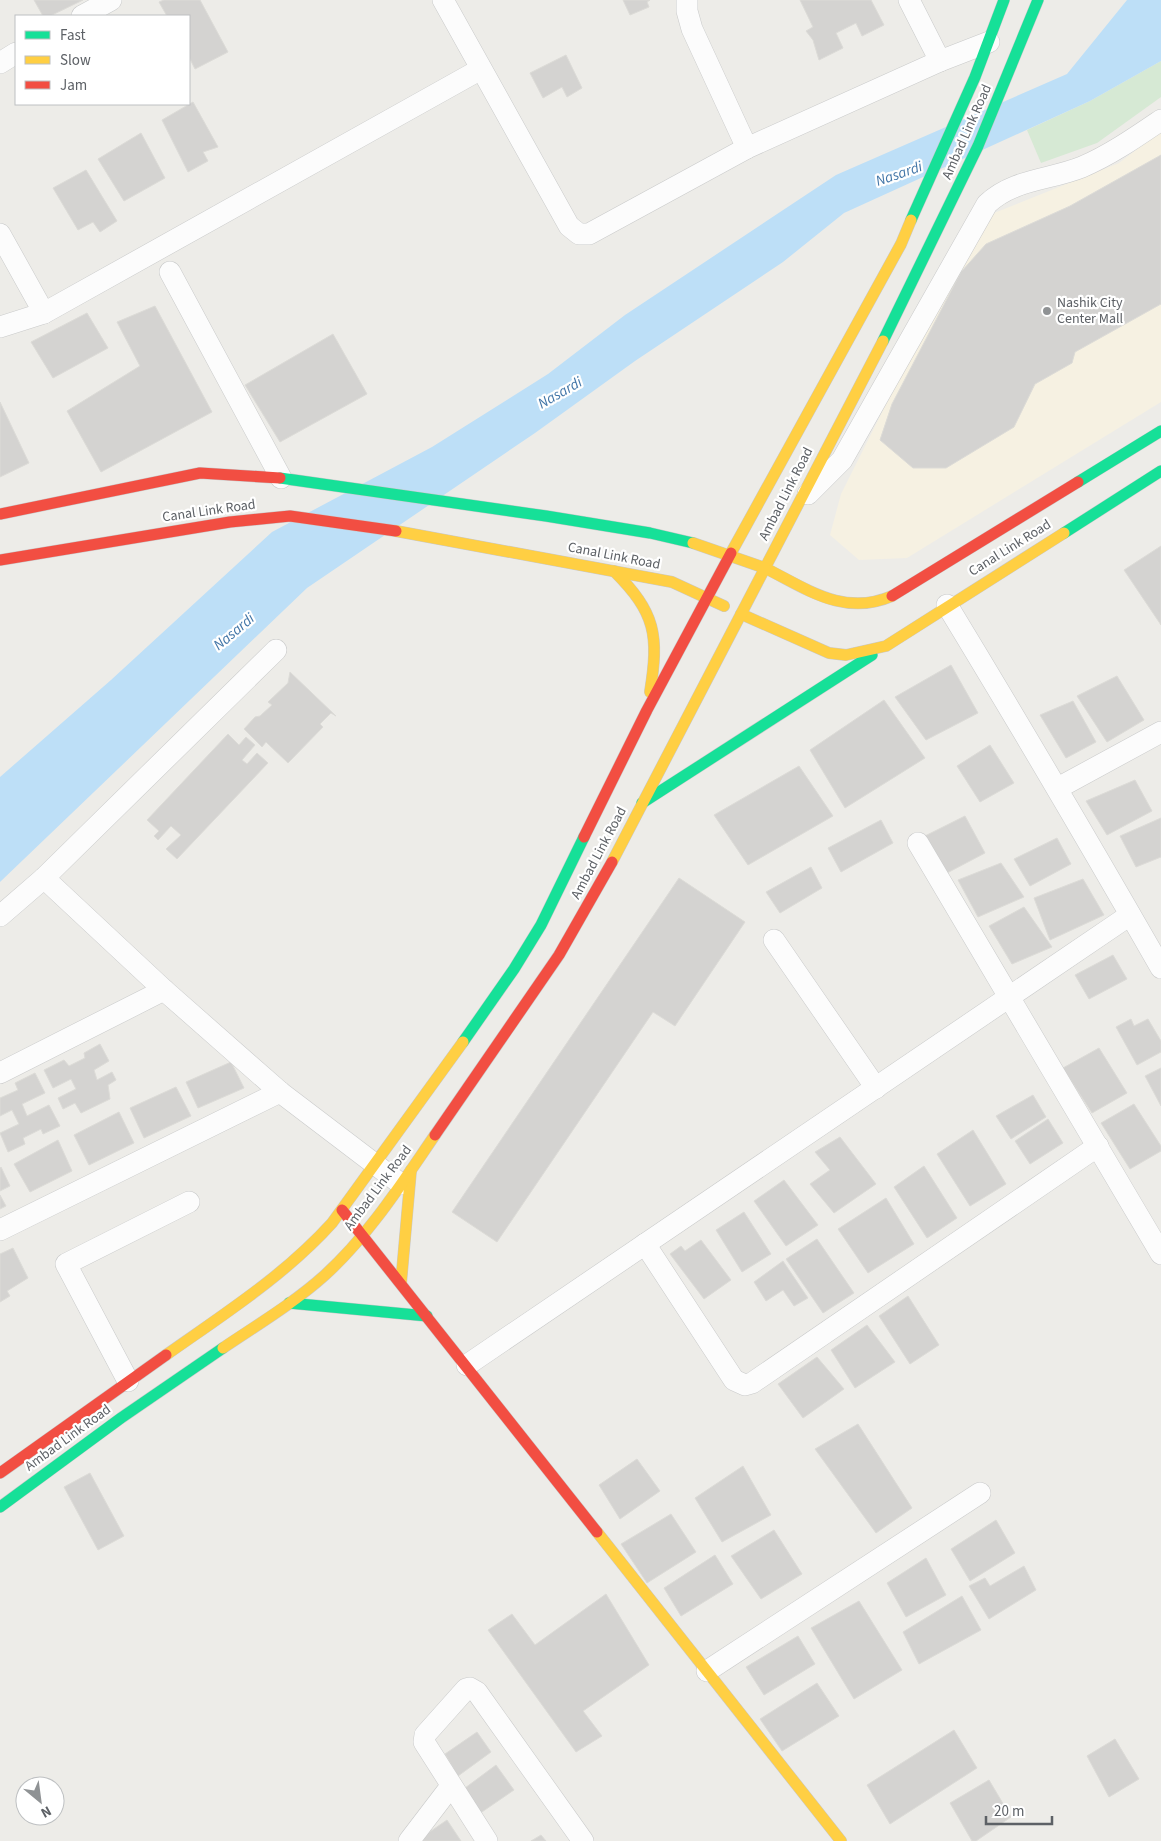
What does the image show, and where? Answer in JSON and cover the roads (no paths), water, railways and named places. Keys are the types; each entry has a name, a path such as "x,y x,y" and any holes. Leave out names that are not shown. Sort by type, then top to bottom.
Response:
{"main road":[{"name":"Ambad Link Road","path":"0,1474 270,1281 313,1244 342,1210 375,1165 514,969 541,925 647,710 901,244 975,77 1004,0"},
{"name":"Ambad Link Road","path":"848,429 1019,51 1038,0"},
{"name":"Canal Link Road","path":"0,514 200,473 281,478 319,485 451,502 689,540 731,553 840,603 854,606 882,600 910,586 1161,431"},
{"name":"Canal Link Road","path":"0,560 230,522 290,516 433,536 672,582 829,654 846,655 886,646 947,605 1161,471"},
{"name":"Ambad Link Road","path":"0,1507 121,1418 289,1303 325,1275 363,1235 406,1177 560,955 600,885 799,502"},
{"path":"614,571 644,603 654,634 655,663 647,710"},
{"path":"642,803 886,646"},
{"path":"401,1283 406,1177"},
{"path":"342,1210 467,1365 841,1841"},
{"path":"289,1303 427,1316"}],"street":[{"path":"84,15 111,0"},
{"path":"443,0 569,226 579,234 589,234 747,148 940,61 989,42"},
{"path":"687,0 687,12 692,29 747,148"},
{"path":"909,0 940,61"},
{"path":"0,327 44,313 481,69"},
{"path":"799,502 831,473 848,429 987,204 1008,188 1084,166 1120,147 1161,120"},
{"path":"0,234 44,313"},
{"path":"170,272 281,478"},
{"path":"947,605 1058,788 1161,968"},
{"path":"0,916 44,878 276,650"},
{"path":"1058,788 1161,732"},
{"path":"918,843 1161,1254"},
{"path":"44,878 164,990 280,1092 375,1165 406,1177"},
{"path":"467,1365 1130,915"},
{"path":"774,940 876,1088"},
{"path":"0,1073 164,990"},
{"path":"0,1230 280,1092"},
{"path":"645,1244 734,1380 745,1385 752,1383 1098,1146"},
{"path":"128,1381 66,1264 189,1202"},
{"path":"707,1671 980,1493"},
{"path":"487,1841 426,1746 424,1738 466,1689 474,1688 583,1841"},
{"path":"409,1841 451,1786"}],"water":[{"name":"Nasardi","path":"1127,0 1161,0 1161,61 1090,101 844,213 783,262 635,361 535,433 307,588 0,882 0,777 111,680 272,532 432,447 548,374 625,315 836,175 1067,74"}],"place":[{"name":"Nashik City Center Mall","path":"1047,311"}]}
